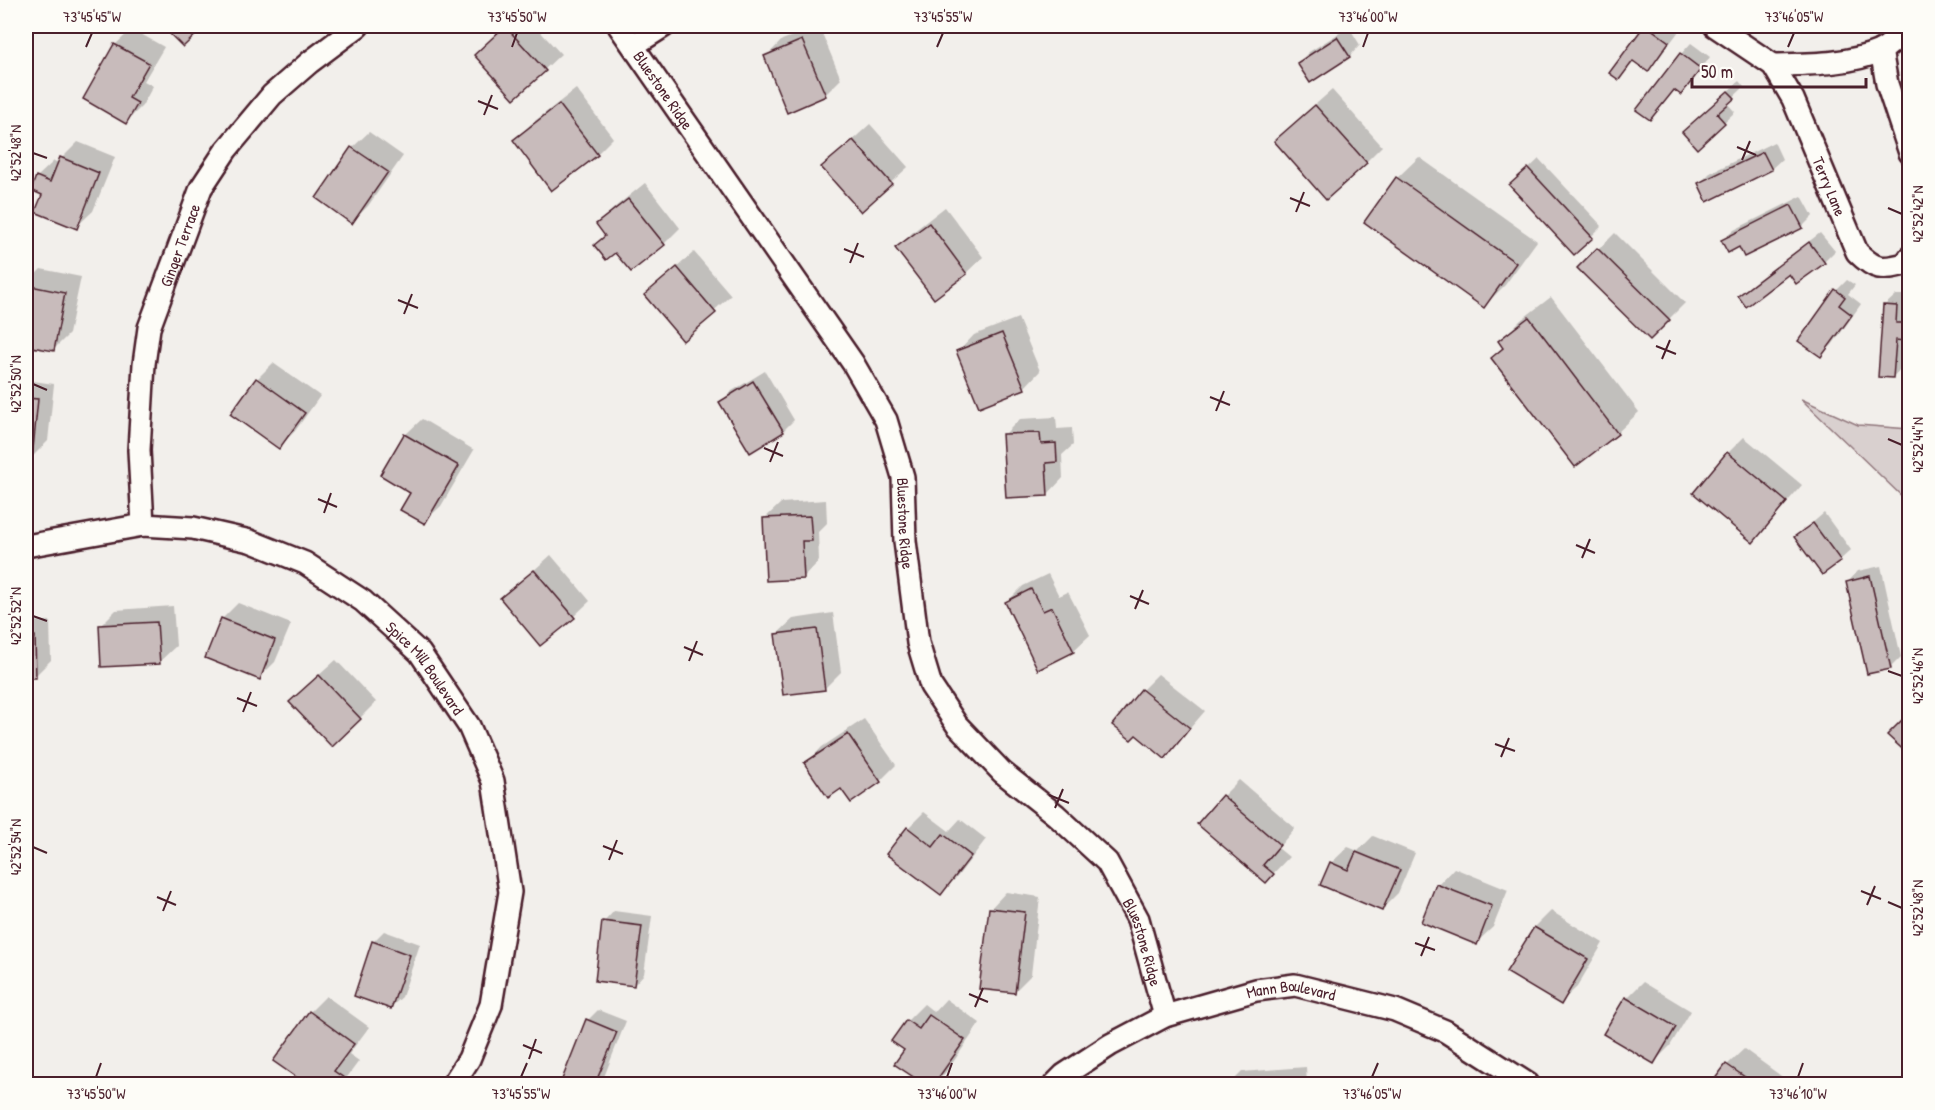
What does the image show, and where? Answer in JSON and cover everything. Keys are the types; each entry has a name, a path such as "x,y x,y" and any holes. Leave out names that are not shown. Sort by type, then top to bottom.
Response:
{"street":[{"name":"Ginger Terrace","path":"143,525 139,450 144,364 149,328 201,188 226,150 272,95 310,62 358,26"},
{"name":"Bluestone Ridge","path":"619,26 853,363 886,420 903,477 905,542 918,643 931,686 957,725 1002,772 1056,815 1107,862 1138,919 1165,1016"},
{"path":"634,45 664,26"},
{"path":"1715,26 1773,65 1824,63 1860,57 1881,50 1908,26"},
{"path":"1881,50 1887,84 1910,153"},
{"name":"Terry Lane","path":"1773,65 1793,99 1857,252 1868,263 1884,270 1905,264 1910,257"},
{"name":"Spice Mill Boulevard","path":"26,546 143,525 193,528 250,541 305,563 363,601 420,653 470,726 493,781 510,892 491,1005 469,1059 453,1084"},
{"name":"Mann Boulevard","path":"1055,1084 1064,1075 1110,1045 1165,1016 1256,990 1295,985 1395,1010 1445,1031 1528,1084"}],"shaded area":[{"path":"1801,399 1858,425 1909,429 1909,503"}],"building":[{"path":"162,26 205,26 183,47"},
{"path":"505,26 546,71 514,99 474,55"},
{"path":"1644,26 1669,42 1648,72 1633,61 1619,80 1609,73"},
{"path":"1337,37 1350,57 1310,83 1297,63"},
{"path":"802,40 826,96 787,113 764,56"},
{"path":"114,44 149,63 129,98 138,103 126,124 83,99"},
{"path":"1680,53 1701,69 1681,95 1674,90 1650,120 1636,110"},
{"path":"1728,91 1735,98 1717,114 1725,123 1697,149 1682,132"},
{"path":"559,104 598,155 551,191 513,140"},
{"path":"1315,105 1367,163 1326,200 1274,141"},
{"path":"853,140 892,184 861,212 821,167"},
{"path":"351,147 388,172 352,224 316,198"},
{"path":"1763,152 1772,170 1707,202 1698,183"},
{"path":"60,157 99,173 77,229 35,212 42,195 31,190 36,176 50,182"},
{"path":"1528,168 1593,238 1574,255 1509,185"},
{"path":"1396,177 1516,263 1484,308 1364,222"},
{"path":"628,199 665,245 631,272 615,253 606,260 594,245 605,236 596,224"},
{"path":"1791,205 1803,228 1744,257 1739,247 1728,253 1721,240"},
{"path":"929,223 967,274 934,299 895,248"},
{"path":"1809,242 1825,263 1796,284 1789,274 1746,307 1738,296"},
{"path":"1597,248 1670,320 1650,340 1577,268"},
{"path":"677,267 716,313 683,341 644,295"},
{"path":"26,285 65,293 54,351 26,346"},
{"path":"1835,289 1845,297 1839,305 1852,315 1821,357 1798,341"},
{"path":"1883,305 1897,306 1896,323 1905,323 1904,341 1896,340 1893,378 1878,377"},
{"path":"1529,317 1618,434 1575,467 1491,358 1503,348 1498,341"},
{"path":"1002,333 1025,389 979,407 956,351"},
{"path":"256,378 305,413 279,449 230,414"},
{"path":"753,381 784,432 750,453 719,402"},
{"path":"26,398 38,399 32,459 26,459"},
{"path":"1040,433 1041,444 1056,443 1057,462 1046,463 1048,496 1006,498 1002,434"},
{"path":"404,434 459,466 425,524 400,510 410,493 380,475"},
{"path":"1727,452 1787,502 1753,543 1693,493"},
{"path":"810,516 812,541 802,541 804,579 766,581 763,518"},
{"path":"1813,523 1841,561 1822,575 1794,537"},
{"path":"534,570 575,618 540,646 500,598"},
{"path":"1870,576 1891,669 1867,674 1846,582"},
{"path":"1031,589 1043,611 1052,607 1074,652 1038,670 1005,602"},
{"path":"221,618 275,640 260,680 205,658"},
{"path":"157,622 160,664 101,667 99,625"},
{"path":"817,629 825,690 783,695 775,634"},
{"path":"26,636 35,636 36,678 26,678"},
{"path":"319,675 361,719 332,747 289,702"},
{"path":"1141,689 1190,728 1165,759 1136,735 1131,740 1112,725"},
{"path":"1910,712 1910,756 1887,735"},
{"path":"848,734 881,782 851,803 841,789 828,798 804,763"},
{"path":"1222,795 1280,845 1263,865 1274,874 1266,883 1197,824"},
{"path":"907,827 933,847 943,834 971,856 941,895 886,854"},
{"path":"1356,852 1400,870 1382,911 1320,885 1330,862 1348,870"},
{"path":"1436,884 1492,906 1477,945 1421,922"},
{"path":"989,908 1025,912 1015,993 979,989"},
{"path":"602,921 642,926 634,986 595,981"},
{"path":"1534,927 1588,959 1561,1005 1506,972"},
{"path":"372,941 410,955 391,1009 354,996"},
{"path":"1625,997 1676,1027 1654,1064 1603,1034"},
{"path":"309,1011 354,1044 334,1071 344,1078 340,1084 306,1084 273,1061"},
{"path":"929,1015 965,1040 934,1084 924,1084 894,1064 904,1050 891,1041 906,1020 919,1029"},
{"path":"586,1019 617,1032 595,1084 561,1082"},
{"path":"1726,1064 1755,1084 1711,1084"}]}
